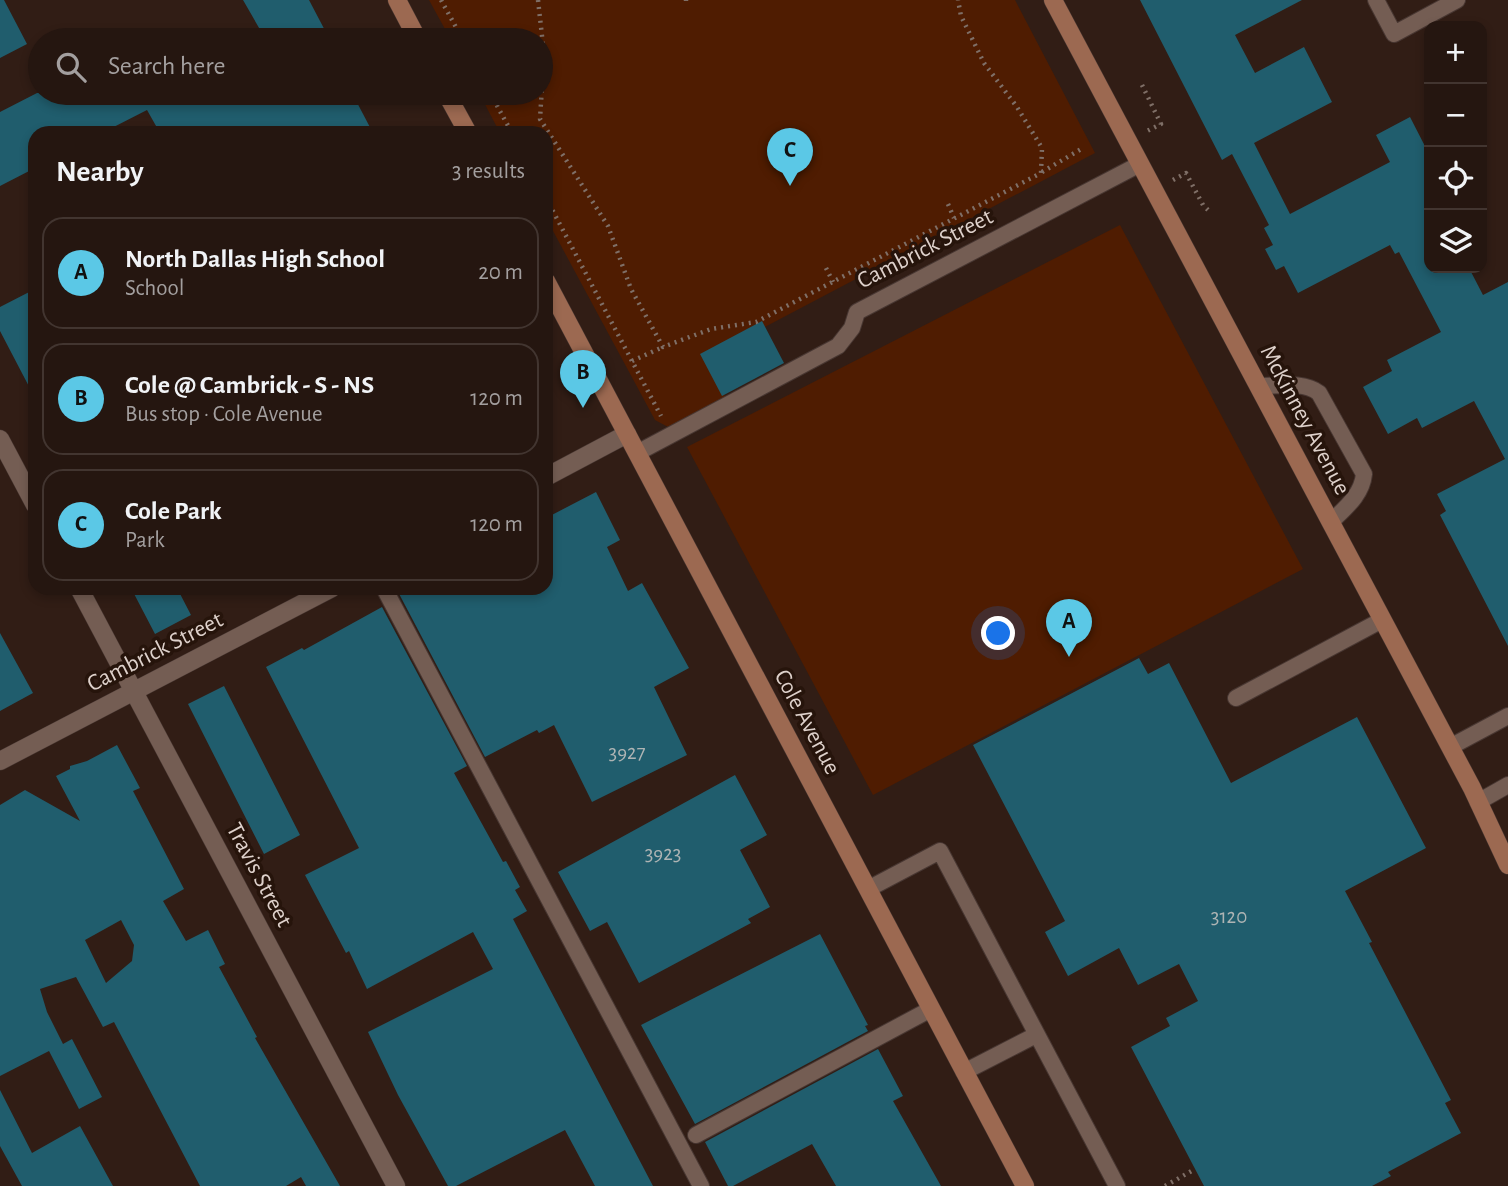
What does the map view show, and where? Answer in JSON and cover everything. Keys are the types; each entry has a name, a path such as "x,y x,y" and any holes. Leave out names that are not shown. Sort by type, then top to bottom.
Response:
{"street":[{"path":"397,0 412,28"},
{"name":"McKinney Avenue","path":"1053,0 1450,747 1508,865"},
{"path":"453,105 464,126"},
{"name":"Cole Avenue","path":"553,294 1025,1186"},
{"path":"553,473 628,434"},
{"path":"0,439 28,492"},
{"name":"Travis Street","path":"83,595 396,1186"},
{"name":"Cambrick Street","path":"0,761 319,595"}],"lane":[{"path":"1376,0 1394,34 1457,0"},
{"name":"Cambrick Street","path":"637,453 838,346 852,328 857,312 1140,164"},
{"path":"1260,386 1301,386 1313,388 1319,393 1364,474 1358,495 1331,522"},
{"path":"388,595 701,1186"},
{"path":"1236,698 1382,620"},
{"path":"1450,747 1508,716"},
{"path":"1478,802 1508,785"},
{"path":"868,889 940,851 1117,1186"},
{"path":"696,1135 931,1009"},
{"path":"964,1072 1036,1035"}],"path":[{"path":"441,0 456,28"},
{"path":"538,0 541,28"},
{"path":"958,0 961,16 984,62 1017,107 1042,148 1041,173"},
{"path":"1142,85 1143,92 1161,124 1145,132"},
{"path":"497,105 508,126"},
{"path":"541,105 540,119 544,126"},
{"path":"553,139 608,226 631,289 663,347"},
{"path":"632,361 711,329 756,322 1041,173 1083,148"},
{"path":"1173,180 1186,173 1209,211"},
{"path":"948,204 954,218"},
{"path":"553,211 671,435"},
{"path":"826,268 834,282"},
{"path":"1165,1186 1195,1169"}],"shaded area":[{"path":"429,0 1015,0 1095,153 706,358 727,400 670,428 655,420 553,231 553,126 496,126 485,105 553,105 553,28 444,28"},
{"path":"1120,225 1303,569 873,795 687,447"}],"building":[{"path":"0,0 4,0 27,44 0,58"},
{"path":"243,0 309,0 324,28 259,28"},
{"path":"1140,0 1302,0 1235,35 1255,73 1304,47 1332,102 1254,143 1290,214 1390,162 1376,135 1410,117 1424,144 1424,273 1472,273 1483,295 1508,282 1508,646 1440,515 1446,511 1437,494 1505,459 1474,401 1422,428 1417,418 1388,434 1363,387 1392,371 1387,360 1441,332 1399,252 1395,254 1390,245 1298,293 1284,266 1276,270 1265,249 1273,245 1264,228 1269,225 1232,154 1222,160"},
{"path":"28,98 28,105 358,105 369,126 156,126 147,110 116,126 28,126 28,172 0,186 0,112"},
{"path":"28,293 28,385 0,331 0,307"},
{"path":"762,321 784,363 722,396 700,354"},
{"path":"596,492 620,540 607,547 628,591 642,583 689,668 654,687 687,755 592,802 554,725 539,733 537,730 485,757 400,595 553,595 553,514"},
{"path":"135,595 181,595 191,615 155,634"},
{"path":"382,607 467,766 454,773 503,862 506,861 520,887 515,890 527,911 513,919 653,1186 595,1186 565,1130 456,1186 448,1186 398,1095 368,1032 493,969 473,932 367,989 349,951 346,953 305,875 359,848 266,667 302,648 304,650"},
{"path":"0,633 33,693 0,711"},
{"path":"1139,658 1148,674 1169,663 1231,783 1357,717 1426,848 1345,891 1372,942 1369,943 1451,1100 1445,1103 1461,1133 1388,1172 1391,1176 1372,1186 1204,1186 1131,1047 1170,1026 1166,1018 1198,1001 1179,964 1138,985 1119,948 1068,976 1045,932 1065,921 973,745"},
{"path":"224,686 300,835 264,854 188,704"},
{"path":"117,745 140,788 133,791 184,889 163,901 186,941 208,930 225,964 219,967 257,1037 255,1038 340,1186 306,1186 301,1177 286,1186 200,1186 114,1022 103,1027 76,977 40,989 47,1012 63,1044 72,1039 102,1097 79,1109 49,1051 0,1076 0,805 25,790 80,821 56,776 70,769 70,766 87,761","holes":["121,920 134,945 132,961 106,983 85,940"]},
{"path":"735,775 767,835 740,850 770,907 748,919 751,923 639,983 607,922 590,931 558,872"},
{"path":"820,934 868,1025 865,1026 868,1031 695,1124 641,1025"},
{"path":"878,1049 903,1096 893,1101 941,1186 836,1186 812,1144 733,1186 728,1186 705,1142"},
{"path":"0,1090 32,1153 80,1126 113,1186 22,1186 0,1146"}],"place":[{"name":"Cole Park","path":"790,186"},
{"name":"Cole @ Cambrick - S - NS","path":"583,408"},
{"name":"North Dallas High School","path":"1069,657"}]}
